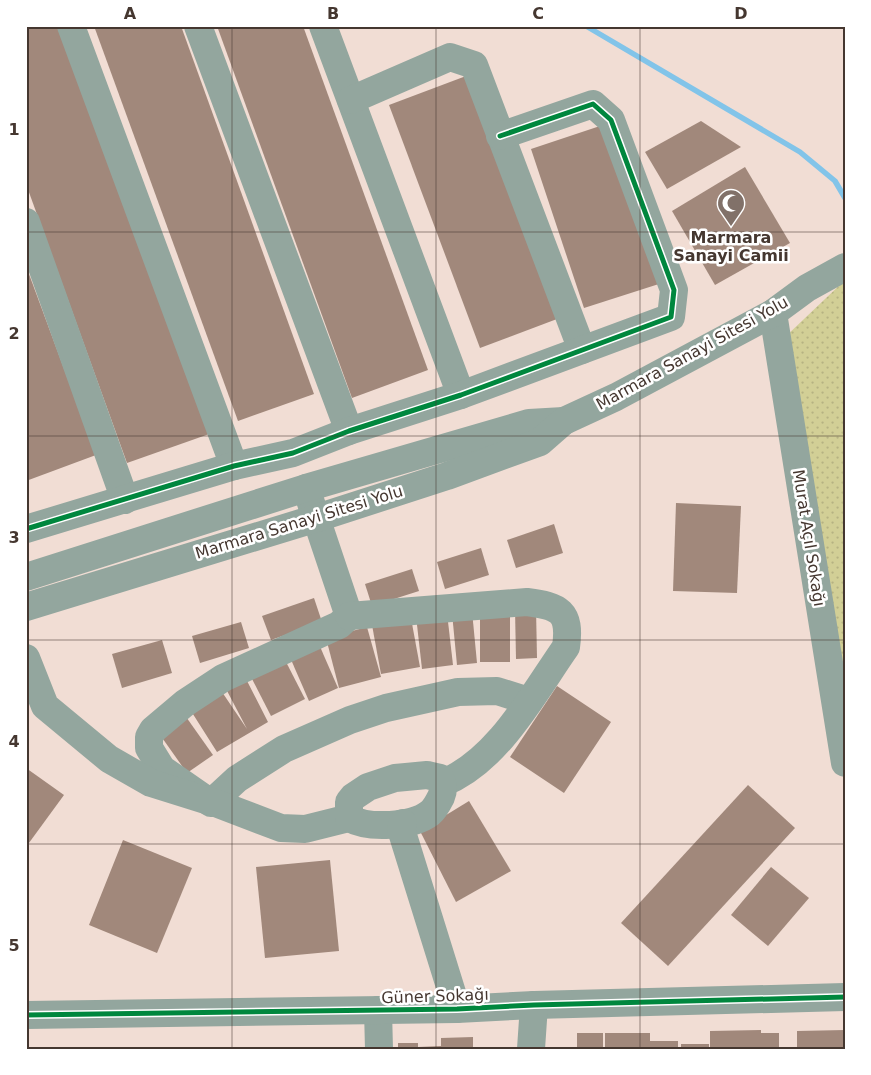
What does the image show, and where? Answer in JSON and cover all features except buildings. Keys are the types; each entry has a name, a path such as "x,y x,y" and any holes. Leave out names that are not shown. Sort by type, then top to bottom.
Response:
{"street":[{"path":"71,26 234,466"},
{"path":"198,26 349,431"},
{"path":"323,26 461,395"},
{"path":"351,100 450,57 474,65 582,350"},
{"path":"26,529 234,466 293,453 349,431 461,395 672,316 674,290 611,120 592,104 500,136"},
{"path":"26,222 125,500"},
{"name":"Marmara Sanayi Sitesi Yolu","path":"26,607 317,518 447,476 540,442 564,421 616,397 773,313 808,288 844,267"},
{"name":"Murat Açıl Sokağı","path":"773,313 845,763"},
{"name":"Marmara Sanayi Sitesi Yolu","path":"26,577 306,488 529,423 564,421"},
{"path":"306,488 349,616"},
{"path":"211,803 162,769 149,748 149,737 152,730 185,702 223,678 339,625 349,616 527,602 548,605 561,613 568,632 566,646 503,738 464,772 442,782"},
{"path":"26,658 45,706 109,759 151,783 281,828 306,830 349,818 371,825 402,823 415,820 429,814 438,804 443,792 442,782 440,778 427,775 396,778 380,782 353,797 349,802 349,818"},
{"path":"211,803 237,779 284,750 350,720 386,708 458,692 497,690 529,701"},
{"path":"402,823 401,829 458,1009"},
{"name":"Güner Sokağı","path":"26,1015 458,1009 534,1005 845,997"},
{"path":"531,1049 534,1005"},
{"path":"378,1010 379,1049"}],"shaded area":[{"path":"845,280 845,705 784,338"}],"waterway":[{"path":"586,26 800,152 835,181 845,198"}],"cycle path":[{"path":"26,529 234,466 293,453 349,431 461,395 671,317 674,290 611,120 593,104 500,136"},
{"path":"26,1015 457,1009 534,1005 845,997"}],"place":[{"name":"Marmara Sanayi Camii","path":"731,227"}]}
